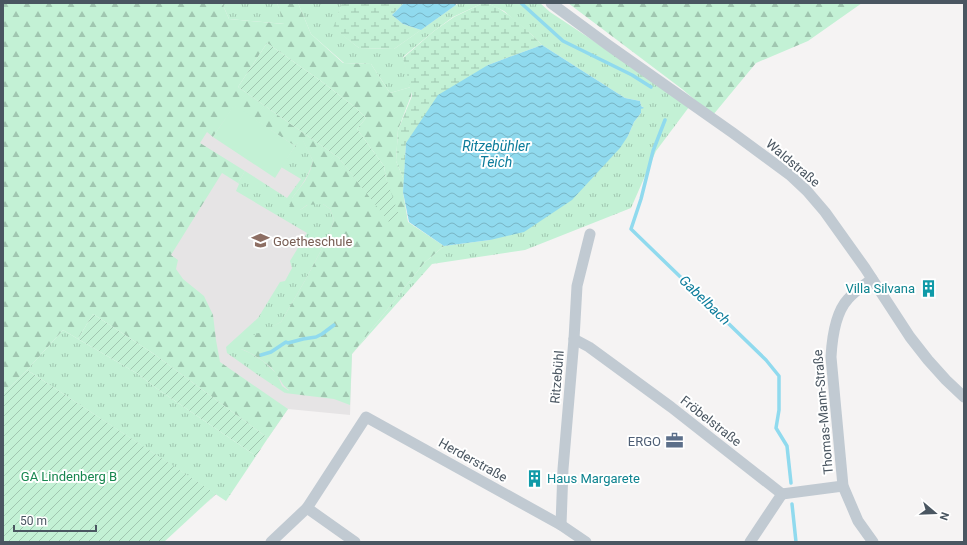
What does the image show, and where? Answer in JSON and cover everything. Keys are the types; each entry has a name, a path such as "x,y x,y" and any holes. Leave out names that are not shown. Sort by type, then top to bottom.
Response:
{"street":[{"name":"Waldstraße","path":"551,3 608,45 733,132 790,175 807,191 825,212 910,337 928,360 964,397"},
{"name":"Ritzebühl","path":"561,525 563,469 577,286 590,234"},
{"name":"Thomas-Mann-Straße","path":"872,279 847,299 839,314 831,344 831,357 843,486 858,521 873,542"},
{"name":"Fröbelstraße","path":"574,339 588,347 671,407 782,494"},
{"name":"Herderstraße","path":"307,508 366,417 561,525 586,542"},
{"name":"Thomas-Mann-Straße","path":"782,494 843,486"},
{"path":"750,542 782,494"},
{"path":"271,542 307,508 355,542"}],"shaded area":[{"name":"Goetheschule","path":"238,87 339,158 424,263 352,354 350,415 288,409 268,438 154,354 139,195"}],"green space":[{"path":"3,3 222,3 229,19 284,24 277,3 298,3 311,34 343,63 371,64 390,93 411,87 411,96 398,130 396,161 404,180 403,192 408,222 444,246 424,263 352,354 350,405 334,399 285,393 289,390 283,385 274,371 266,363 256,356 241,349 240,342 281,322 327,239 334,220 330,209 323,204 307,205 300,210 292,212 289,208 292,198 305,181 313,161 302,139 295,146 234,106 213,137 207,132 200,143 245,171 238,183 222,173 171,255 178,260 176,269 183,279 204,296 213,315 220,362 288,409 268,438 154,354 93,314 78,339 63,330 3,394","holes":["267,43 356,108 366,118 357,129 384,166 390,193 389,221 339,158 238,87"]},
{"path":"222,3 277,3 285,24 229,19"},
{"path":"298,3 342,3 334,28 359,48 394,49 456,5 460,3 483,3 453,17 403,57 411,87 390,93 371,64 344,63 311,34"},
{"path":"342,3 404,3 392,15 403,24 421,30 394,49 359,48 333,28"},
{"path":"483,3 490,4 506,13 523,26 542,45 488,65 406,143 404,180 396,161 398,130 412,96 403,58 434,31 454,17"},
{"path":"487,3 540,3 550,12 654,81 689,107 656,151 631,208 525,250 432,264 352,354 424,263 444,246 490,240 628,136 634,122 641,113 641,109 643,107 641,106 640,101 625,98 542,45 504,11"},
{"path":"568,3 862,3 808,41 756,63 713,115 682,89"},
{"path":"267,43 321,81 356,108 366,118 357,129 384,166 386,178 399,215 389,222 339,158 238,87"},
{"path":"234,105 295,146 275,178 213,137"},
{"path":"302,138 313,161 304,181 292,198 300,210 309,204 323,204 330,209 334,220 327,239 281,322 253,337 241,349 263,361 277,374 282,386 289,391 285,393 227,353 226,347 258,318 280,282 285,281 292,268 290,261 307,233 236,191 239,184 238,183 245,171 287,198 301,179 281,167"},
{"path":"93,314 154,354 268,438 256,456 156,388 138,374 78,339"},
{"path":"63,330 138,374 156,388 256,456 226,501 27,370"},
{"name":"GA Lindenberg B","path":"27,370 216,494 164,542 3,542 3,394"}],"water":[{"path":"404,3 455,3 456,5 421,30 403,24 392,15"},
{"name":"Ritzebühler Teich","path":"542,45 625,98 640,101 641,106 644,108 641,109 641,113 634,122 628,136 620,148 572,200 524,232 490,240 444,246 409,222 403,192 406,143 438,95 488,65"}],"waterway":[{"name":"Gabelbach","path":"521,3 563,41 632,75 651,87"},
{"name":"Gabelbach","path":"665,120 653,151 641,199 631,229 766,360 779,376 779,410 776,428 787,446 791,483"},
{"path":"261,355 271,352 286,342 288,343 316,337 334,325"},
{"name":"Gabelbach","path":"792,504 796,542"}],"place":[{"name":"Goetheschule","path":"260,241"},
{"name":"Villa Silvana","path":"928,288"},
{"name":"ERGO","path":"674,441"},
{"name":"Haus Margarete","path":"534,478"}]}
